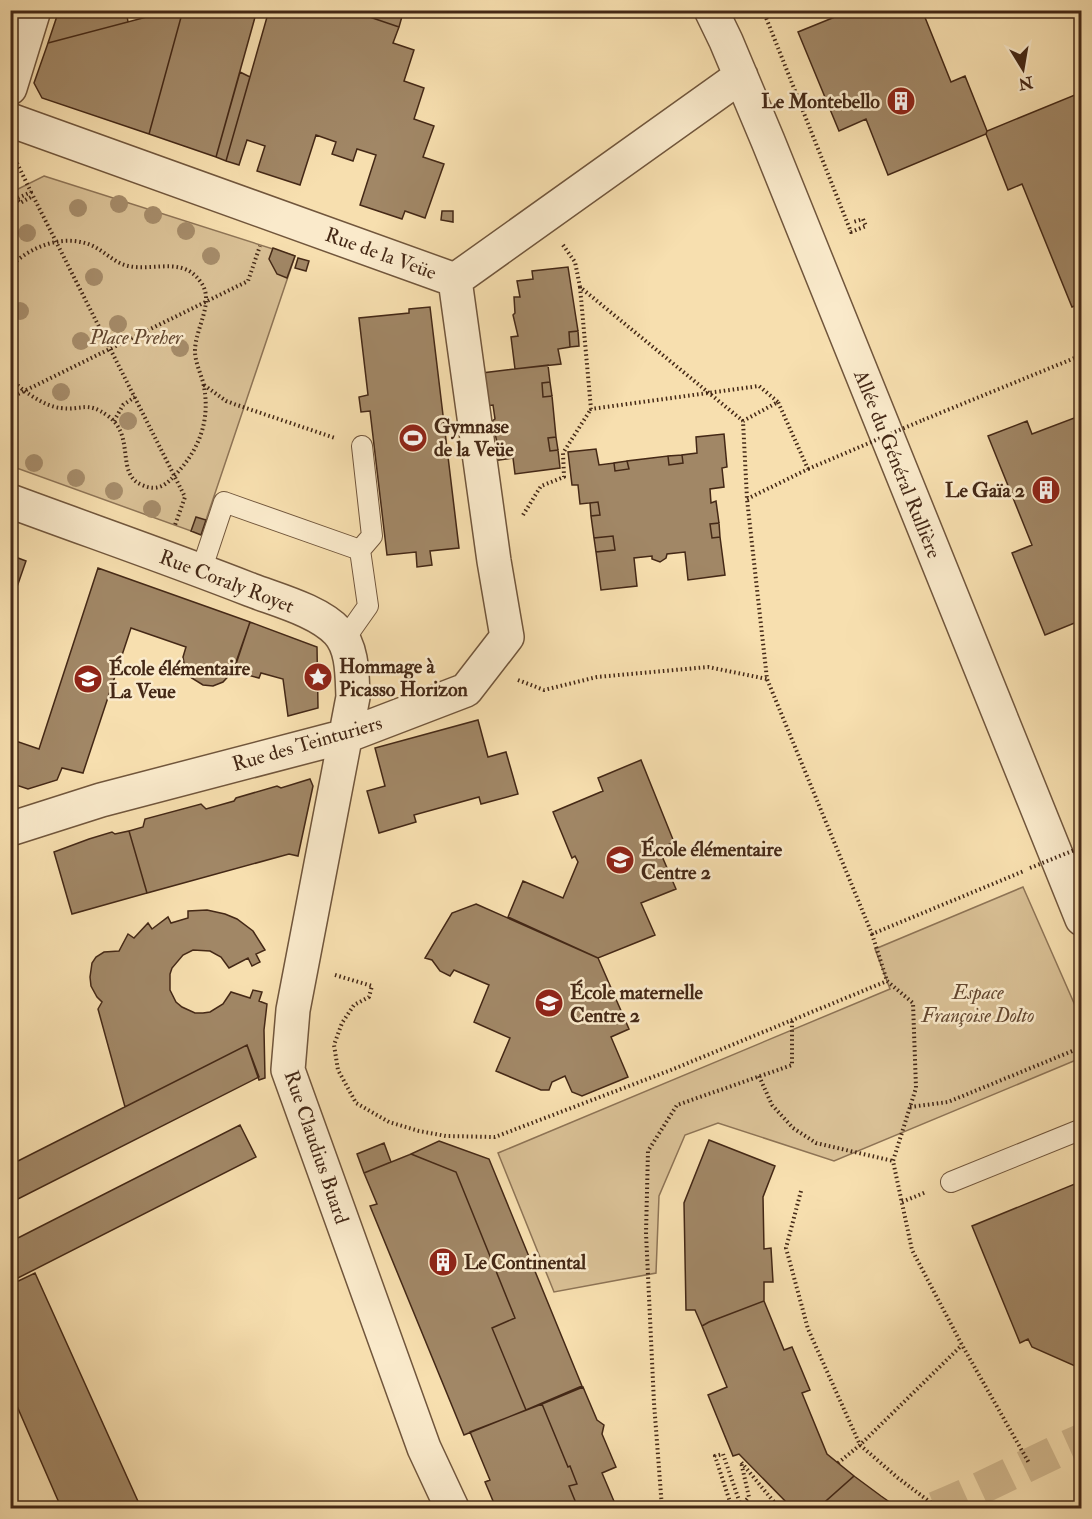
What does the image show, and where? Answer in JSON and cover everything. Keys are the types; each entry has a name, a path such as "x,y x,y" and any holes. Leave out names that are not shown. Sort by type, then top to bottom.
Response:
{"street":[{"path":"10,88 34,10"},
{"name":"Allée du Général Rullière","path":"711,10 741,76 1082,919"},
{"name":"Rue de la Veüe","path":"10,120 455,280 741,76"},
{"name":"Rue des Teinturiers","path":"10,829 101,800 346,736 466,690 484,668 507,637 494,561 455,280"},
{"name":"Rue Coraly Royet","path":"10,501 205,557 327,622 344,640"},
{"path":"344,640 351,666 353,697 346,736"},
{"name":"Rue Claudius Buard","path":"346,736 293,1010 288,1070 424,1448 452,1509"}],"lane":[{"path":"344,640 368,606 360,550 372,536 362,446"},
{"path":"205,557 224,502 360,550"},
{"path":"951,1182 1082,1129"}],"path":[{"path":"763,10 851,232 866,226 863,219 853,222"},
{"path":"17,164 31,192 18,198 18,201 33,196 185,497 173,531 205,557"},
{"path":"494,561 541,486 564,477 562,453 591,409 580,287 575,262 543,218"},
{"path":"10,267 32,250 71,240 87,244 129,267 140,269 166,265 187,269 201,282 207,301 195,351 203,384 206,416 203,432 189,459 174,476 162,487 156,489 145,487 132,479 126,467 124,440 114,421 88,406 63,409 55,407 25,391 10,378"},
{"path":"10,398 248,280"},
{"path":"580,287 743,421 747,499 767,679 872,934 887,981 913,1003 916,1088 893,1161 912,1250 962,1345 1029,1463"},
{"path":"747,499 808,469 1082,355"},
{"path":"203,384 226,401 362,446"},
{"path":"591,409 759,386 778,402 808,469"},
{"path":"114,421 123,405 135,397"},
{"path":"743,421 778,402"},
{"path":"484,668 544,690 597,677 708,668 767,679"},
{"path":"872,934 1082,847"},
{"path":"301,966 372,986 369,997 354,1005 342,1023 334,1045 338,1070 356,1103 389,1122 446,1136 495,1137 661,1074 887,981"},
{"path":"662,1509 654,1403 648,1267 648,1150 677,1105 792,1065 792,1020"},
{"path":"910,1107 948,1102 1082,1047"},
{"path":"759,1076 772,1105 793,1128 816,1143 893,1161"},
{"path":"801,1191 786,1248 808,1329 860,1445 938,1509"},
{"path":"902,1202 924,1193"},
{"path":"838,1463 860,1445 962,1345"},
{"path":"732,1509 715,1456 723,1454 741,1506 749,1497 741,1462 778,1508 786,1503"}],"green space":[{"name":"Place Preher","path":"44,176 295,256 206,520 191,531 11,466 10,193"},
{"name":"Espace Françoise Dolto","path":"1023,887 1081,1019 1081,1058 834,1161 718,1123 685,1135 659,1196 656,1273 554,1292 498,1153 890,989 875,949"}],"building":[{"path":"59,10 126,10 128,22 48,43"},
{"path":"173,10 183,10 149,134 42,98 34,83 48,43"},
{"path":"183,10 257,10 216,157 149,134"},
{"path":"269,10 299,10 310,14 311,10 349,10 399,27 393,43 414,50 404,81 424,88 414,119 434,126 423,157 444,164 425,218 405,211 402,219 360,205 376,155 357,149 353,161 332,154 336,142 316,135 300,185 257,171 265,146 247,140 239,165 226,161"},
{"path":"349,10 397,10 403,13 399,27"},
{"name":"Le Montebello","path":"852,10 922,10 951,82 965,76 987,131 986,134 888,175 866,119 839,131 798,32"},
{"path":"240,72 250,77 226,161 216,157"},
{"path":"1082,92 1082,303 1072,307 1022,184 1008,190 986,134 987,131"},
{"path":"442,211 453,211 453,222 441,220"},
{"path":"273,248 295,256 287,278 277,274 269,259"},
{"path":"298,258 309,261 306,271 295,268"},
{"path":"568,267 578,331 569,332 570,347 558,349 561,364 515,369 511,337 518,336 513,315 515,313 514,297 520,297 517,281 533,279 532,271"},
{"path":"430,307 459,548 430,551 432,565 417,567 416,552 387,555 370,411 361,412 359,397 368,395 359,318 409,313 409,309"},
{"path":"578,331 579,346 570,347 569,332"},
{"path":"548,365 550,382 542,383 543,397 552,396 556,437 548,438 550,451 558,450 560,468 515,474 513,458 493,461 490,443 497,442 492,421 495,419 493,405 486,406 482,373"},
{"path":"550,382 552,396 543,397 542,383"},
{"name":"Le Gaïa 2","path":"1082,415 1082,620 1045,635 1012,553 1032,545 988,436 1027,421 1032,434"},
{"path":"724,434 727,467 722,468 724,487 710,489 711,503 716,501 719,523 710,524 712,538 720,537 725,575 688,580 685,552 667,554 666,558 660,562 652,559 652,556 634,558 637,586 601,590 596,552 615,550 613,536 594,538 591,516 600,515 598,502 580,504 578,485 572,485 568,452 596,449 599,465 614,463 615,471 629,469 627,461 668,456 669,465 683,463 682,455 697,453 696,437"},
{"path":"556,437 558,450 550,451 548,438"},
{"path":"682,455 683,463 669,465 668,456"},
{"path":"627,461 629,469 615,471 614,463"},
{"path":"598,502 600,515 591,516 590,503"},
{"path":"196,517 206,520 201,535 191,531"},
{"path":"719,523 720,537 712,538 710,524"},
{"path":"613,536 615,550 596,552 594,538"},
{"path":"10,555 26,561 10,607"},
{"name":"École élémentaire La Veue","path":"98,568 250,622 234,670 223,682 213,686 203,685 190,677 185,669 183,657 186,647 131,628 83,773 62,768 57,780 28,789 10,783 10,739 39,749"},
{"path":"250,622 317,647 318,708 288,716 283,679 261,673 259,678 240,673 242,667 235,665"},
{"path":"478,720 488,757 506,752 518,794 481,804 479,797 414,815 416,822 379,833 367,791 385,786 375,748"},
{"name":"École élémentaire Centre 2","path":"641,760 674,842 659,849 676,889 641,903 655,935 598,958 508,917 523,881 563,898 578,862 575,856 572,858 553,812 603,791 598,778"},
{"path":"310,779 313,786 298,856 289,854 147,893 129,831 143,827 145,819 201,804 206,809 277,786 281,788"},
{"path":"129,831 147,893 72,914 54,852 112,832 115,834"},
{"name":"École maternelle Centre 2","path":"476,904 598,958 629,1029 611,1037 628,1077 582,1096 572,1092 565,1076 552,1082 549,1090 541,1090 496,1071 510,1038 474,1022 489,985 454,970 450,976 440,971 432,960 425,958 452,913"},
{"path":"207,910 237,919 253,931 265,950 256,954 260,962 252,966 248,958 229,968 221,957 210,951 193,950 183,955 172,968 170,990 176,1002 195,1013 210,1012 223,1004 231,992 250,998 253,990 262,992 259,1001 267,1004 264,1030 265,1078 259,1080 247,1045 125,1107 98,1009 102,1002 91,986 92,963 104,952 119,951 128,934 134,938 148,923 152,929 168,917 171,923 188,918 188,911"},
{"path":"247,1045 259,1077 10,1203 10,1165"},
{"path":"240,1125 256,1157 10,1282 10,1242"},
{"path":"709,1140 775,1166 763,1197 764,1249 771,1248 773,1282 764,1282 764,1301 702,1326 695,1310 686,1310 684,1203"},
{"path":"439,1141 489,1159 582,1386 526,1410 492,1328 515,1318 456,1172 411,1154"},
{"path":"384,1143 391,1162 364,1173 357,1154"},
{"name":"Le Continental","path":"411,1154 456,1172 515,1318 492,1328 526,1410 464,1435 370,1206 377,1204 364,1173"},
{"path":"1082,1181 1082,1363 1075,1366 1032,1347 1028,1339 1020,1343 972,1226"},
{"path":"35,1273 141,1508 66,1508 64,1503 60,1505 10,1390 10,1285"},
{"path":"764,1301 784,1350 792,1347 810,1390 802,1393 827,1454 854,1476 818,1508 792,1508 739,1454 733,1456 708,1395 727,1387 702,1326"},
{"path":"583,1387 597,1420 604,1425 602,1434 616,1467 602,1473 616,1506 627,1504 632,1508 578,1508 569,1486 577,1484 542,1404"},
{"path":"542,1404 577,1484 569,1486 578,1508 496,1508 485,1482 490,1480 470,1432"},
{"path":"854,1476 881,1496 898,1508 818,1508"}],"tunnel":[{"path":"935,1508 1082,1440"}],"place":[{"name":"Le Montebello","path":"901,101"},
{"name":"Gymnase de la Veüe","path":"413,438"},
{"name":"Le Gaïa 2","path":"1046,490"},
{"name":"Hommage à Picasso Horizon","path":"318,677"},
{"name":"École élémentaire La Veue","path":"88,679"},
{"name":"École élémentaire Centre 2","path":"620,860"},
{"name":"École maternelle Centre 2","path":"549,1003"},
{"name":"Le Continental","path":"443,1262"}]}
